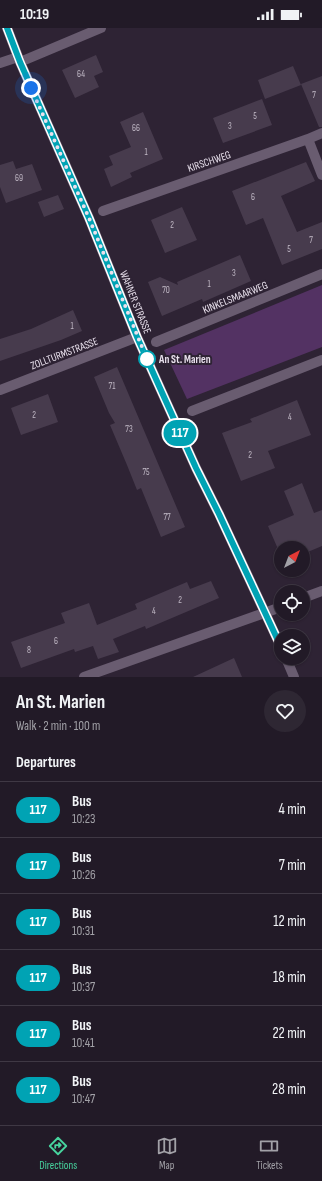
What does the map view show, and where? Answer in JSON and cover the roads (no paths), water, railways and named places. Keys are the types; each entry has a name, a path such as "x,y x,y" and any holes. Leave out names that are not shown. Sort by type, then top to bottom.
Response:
{"street":[{"name":"WAHNER STRASSE","path":"7,28 19,59 89,218 137,337 196,468 274,631"},
{"path":"0,63 19,59 101,28"},
{"name":"KIRSCHWEG","path":"103,211 322,133"},
{"path":"308,139 322,174"},
{"name":"KINKELSMAARWEG","path":"156,342 322,274"},
{"name":"ZOLLTURMSTRASSE","path":"0,390 137,337"},
{"path":"192,411 322,360"},
{"path":"310,595 322,591"},
{"path":"84,677 274,610"},
{"path":"289,665 294,677"}],"place":[{"name":"An St. Marien","path":"147,359"}]}
